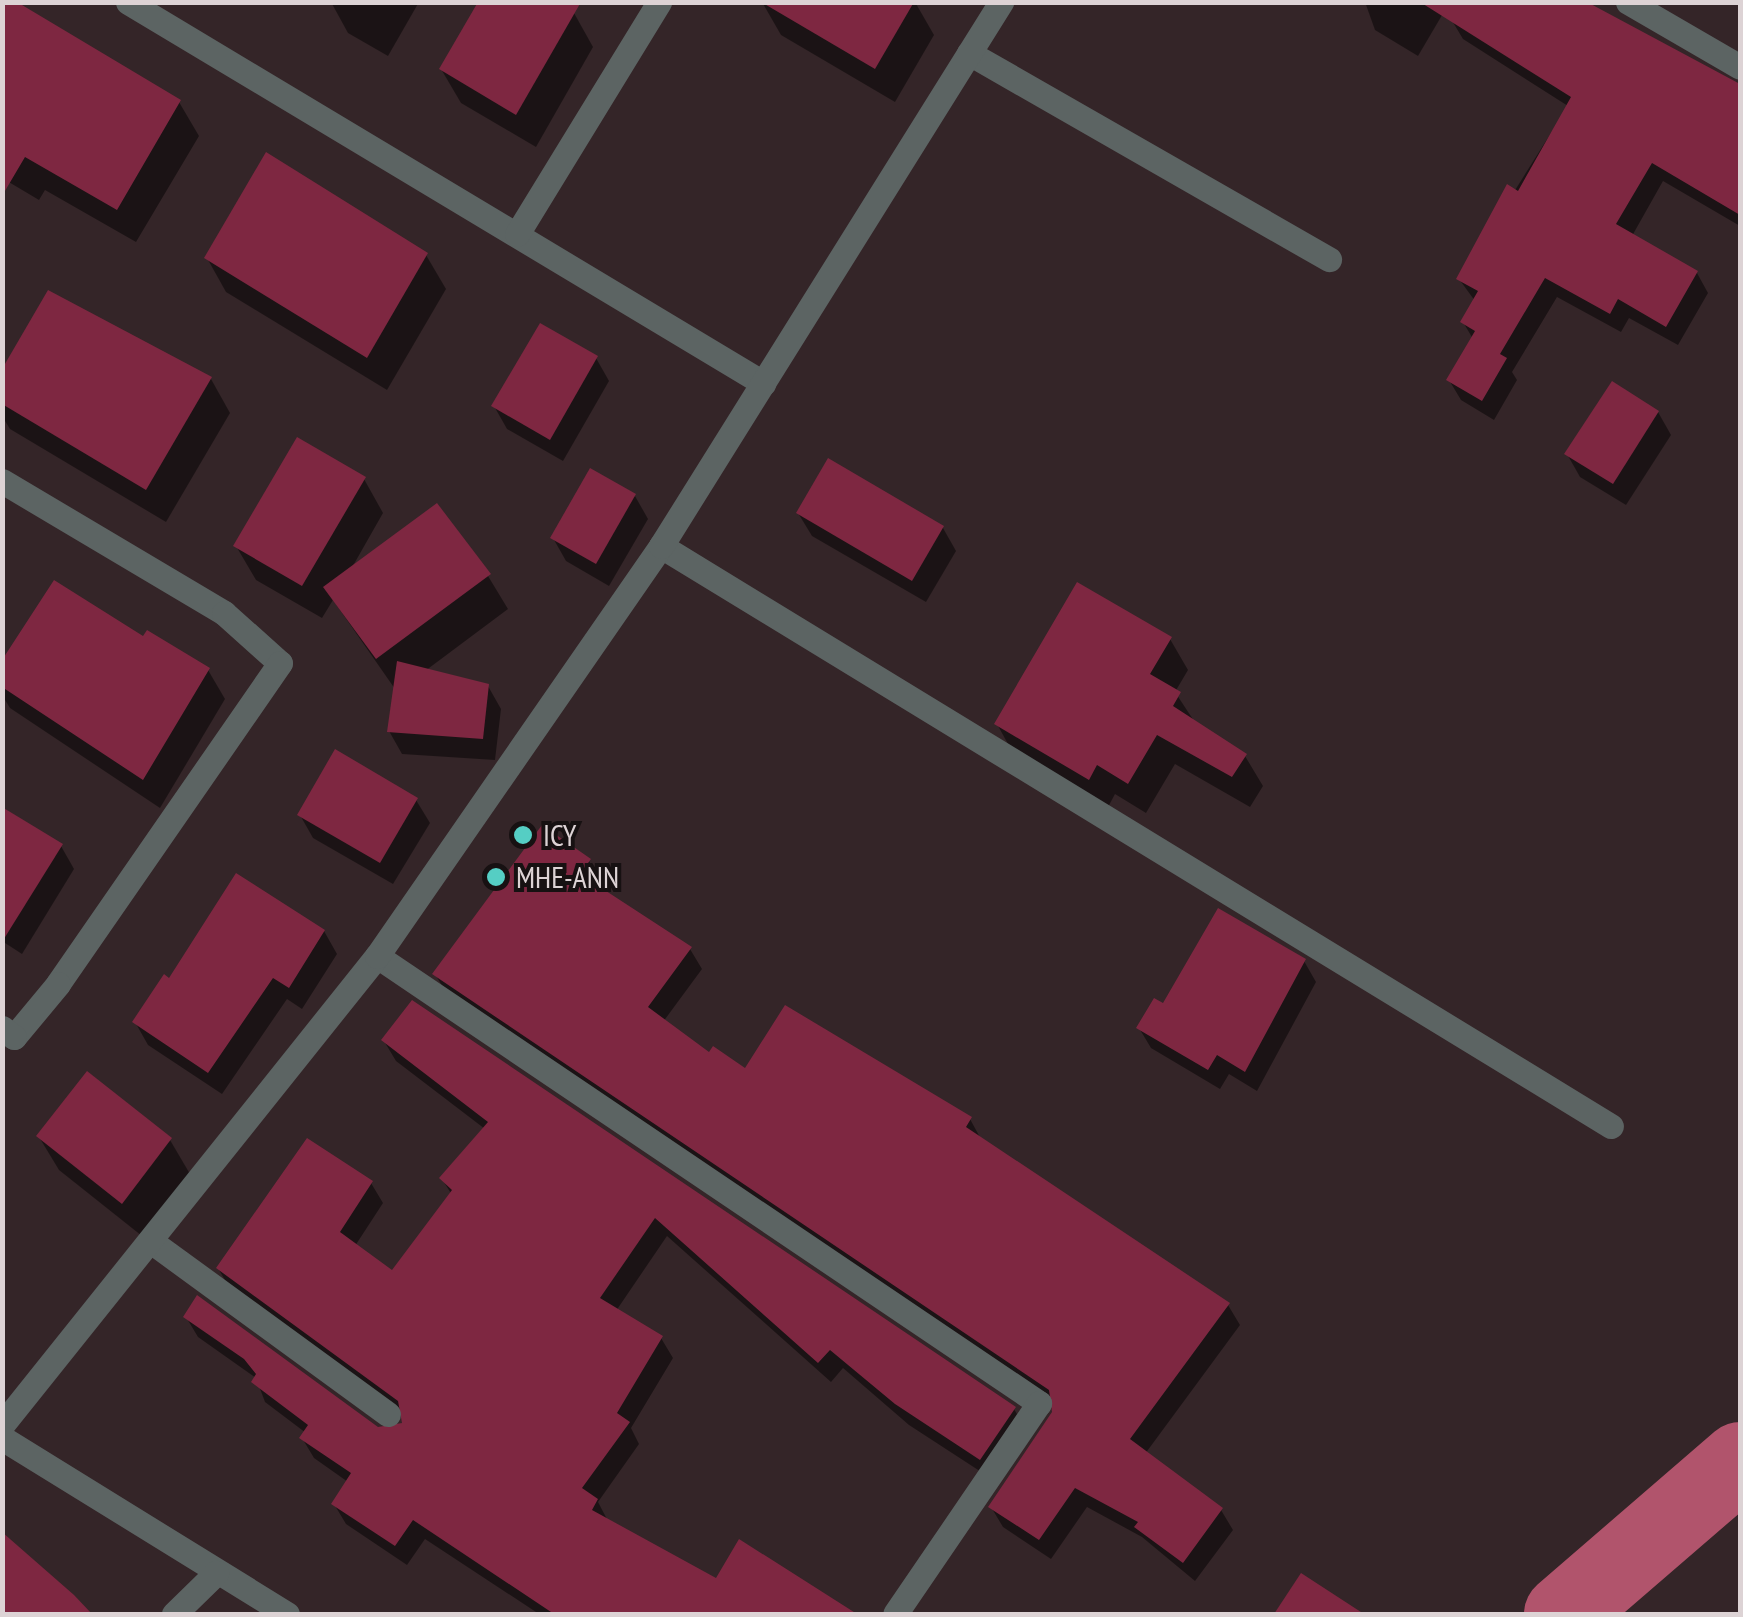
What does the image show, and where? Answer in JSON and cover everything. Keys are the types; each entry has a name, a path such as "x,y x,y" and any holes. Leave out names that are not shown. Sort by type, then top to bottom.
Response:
{"street":[{"path":"128,2 763,382"},
{"path":"517,234 658,2"},
{"path":"2,1425 377,956 661,546 1001,2"},
{"path":"1628,2 1740,67"},
{"path":"969,53 1328,258"},
{"path":"2,481 224,613 280,663 58,984 14,1036 2,1028"},
{"path":"661,546 1610,1126"},
{"path":"377,956 1039,1403 895,1614"},
{"path":"152,1242 388,1414"},
{"path":"2,1438 287,1614"},
{"path":"174,1614 216,1572"}],"building":[{"path":"2,2 17,2 181,100 117,210 25,157 2,196"},
{"path":"478,2 581,2 516,115 439,69"},
{"path":"761,2 914,2 875,69"},
{"path":"1420,2 1587,2 1740,84 1740,215 1652,163 1616,224 1698,271 1666,327 1618,299 1610,314 1545,278 1500,354 1507,358 1482,401 1446,380 1475,331 1460,322 1478,291 1456,279 1507,184 1518,191 1571,97"},
{"path":"266,152 428,253 367,358 204,258"},
{"path":"48,290 212,377 146,490 2,404 2,369"},
{"path":"540,323 598,356 550,440 491,406"},
{"path":"1612,381 1659,411 1613,484 1564,454"},
{"path":"297,437 366,477 302,586 233,546"},
{"path":"828,458 944,526 912,581 796,513"},
{"path":"590,468 636,494 596,564 550,538"},
{"path":"437,503 491,574 376,659 323,587"},
{"path":"54,580 143,636 147,630 210,668 143,780 2,687 2,660"},
{"path":"1077,582 1172,637 1150,674 1181,692 1173,706 1247,754 1232,777 1157,735 1128,784 1097,765 1089,780 994,724"},
{"path":"397,661 489,684 483,739 387,732"},
{"path":"335,749 418,798 380,863 297,815"},
{"path":"2,807 63,844 2,942"},
{"path":"542,825 591,859 580,874 692,947 648,1007 709,1052 713,1046 745,1068 785,1005 972,1117 966,1127 1230,1303 1130,1439 1223,1508 1183,1563 1134,1527 1138,1522 1075,1488 1039,1540 988,1507 1052,1412 1049,1390 432,974"},
{"path":"236,873 325,930 289,988 273,978 208,1073 132,1022 164,974 169,978"},
{"path":"1218,908 1306,959 1245,1072 1217,1055 1208,1070 1136,1028 1154,998 1163,1003"},
{"path":"412,1000 1016,1407 980,1460 895,1404 830,1350 818,1363 655,1218 600,1298 663,1336 617,1413 630,1422 582,1488 598,1499 592,1510 716,1578 739,1539 857,1614 554,1614 413,1520 395,1546 331,1504 351,1473 299,1438 308,1425 251,1382 256,1374 244,1359 183,1317 197,1295 378,1427 402,1423 398,1401 216,1268 307,1138 373,1181 340,1232 392,1270 452,1190 439,1178 488,1122 381,1040"},
{"path":"87,1071 172,1138 122,1204 36,1136"},
{"path":"2,1532 74,1595 92,1614 2,1614"},
{"path":"1301,1573 1364,1614 1274,1614"}],"waterway":[{"path":"1563,1614 1740,1461"}],"place":[{"name":"ICY","path":"523,835"},
{"name":"MHE-ANN","path":"496,877"}]}
